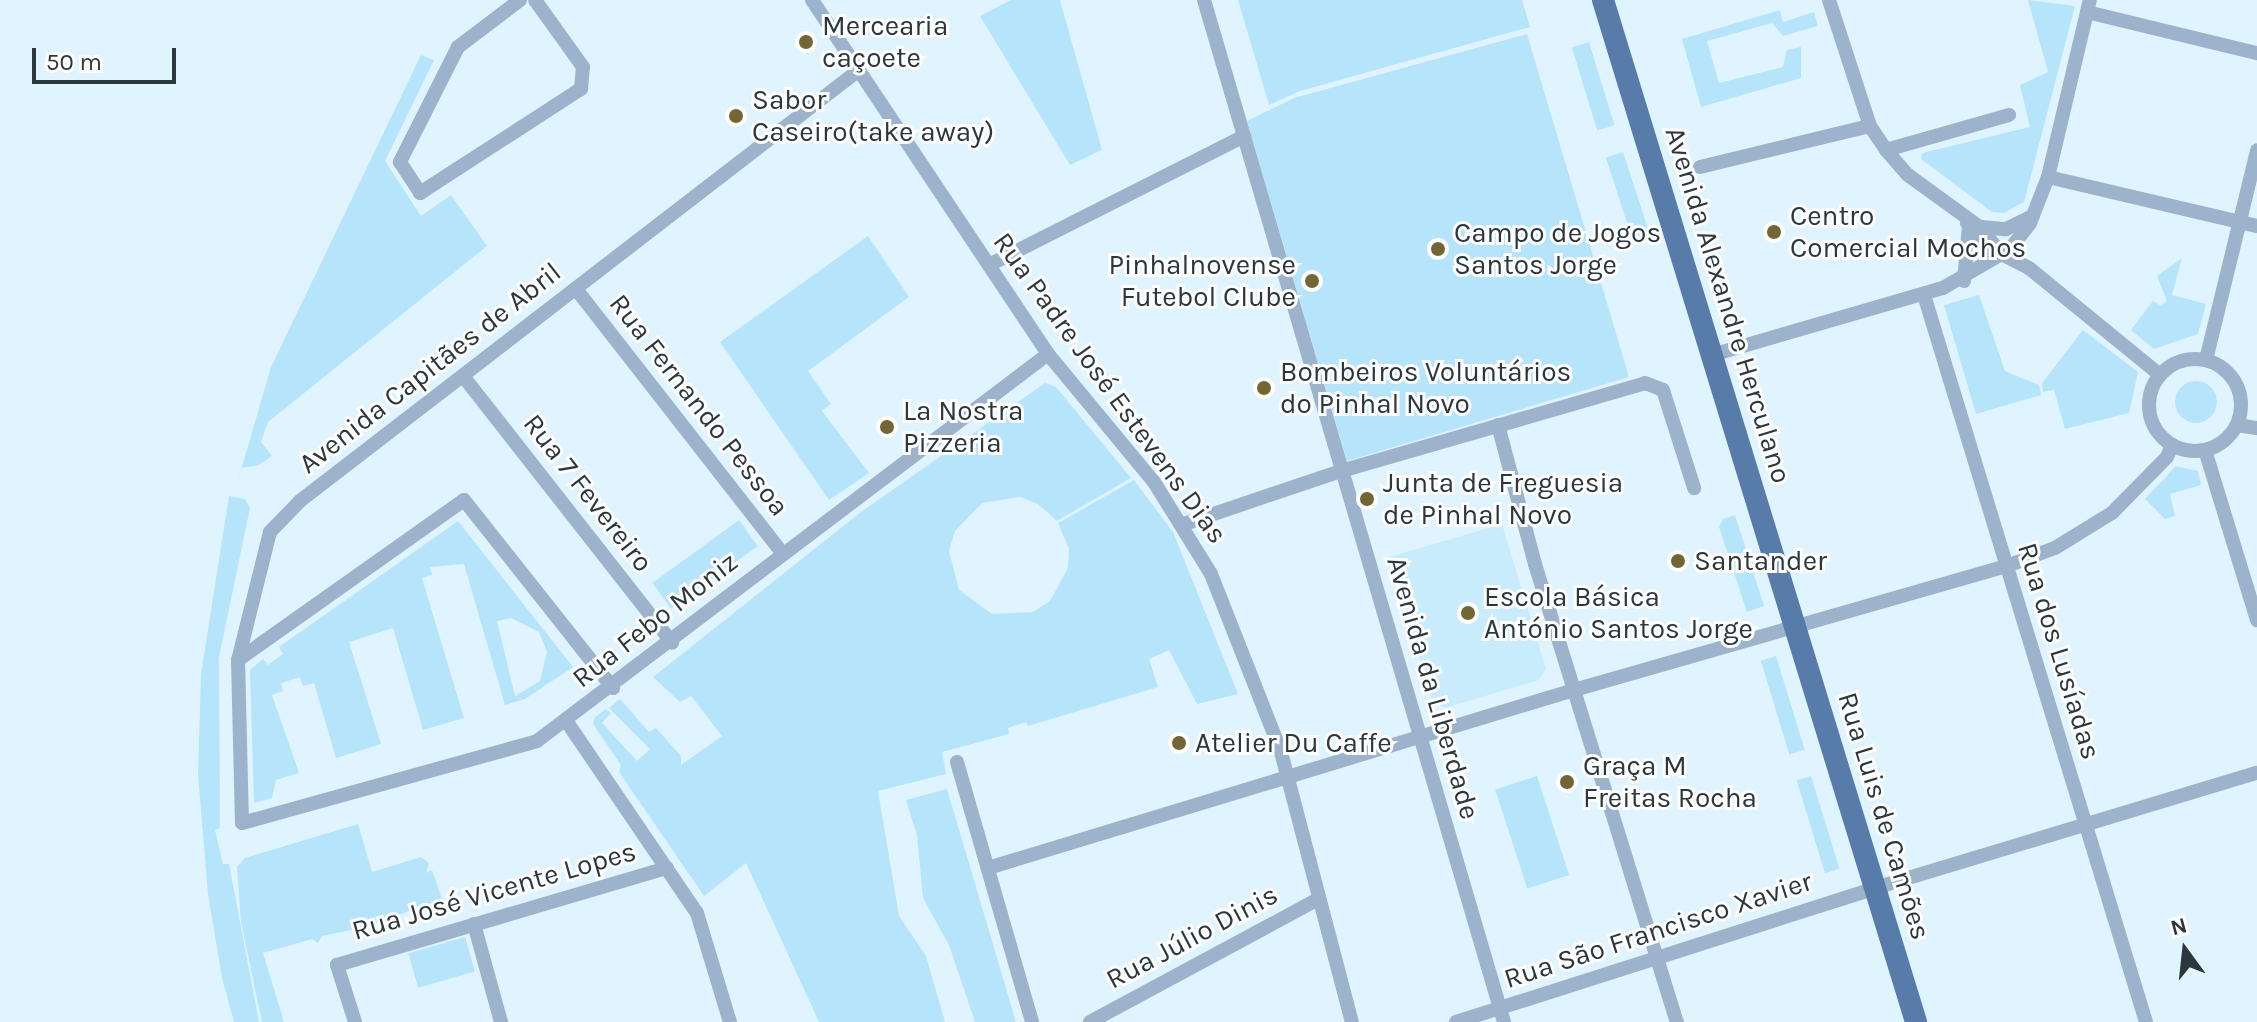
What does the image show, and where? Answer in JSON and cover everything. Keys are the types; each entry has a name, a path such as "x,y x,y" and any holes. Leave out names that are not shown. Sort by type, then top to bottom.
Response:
{"main road":[{"name":"Avenida Alexandre Herculano","path":"1603,0 1796,627"},
{"name":"Rua Luis de Camões","path":"1796,627 1916,1022"}],"street":[{"path":"520,0 458,47 400,162 420,193 581,89 583,67 535,0"},
{"name":"Rua Padre José Estevens Dias","path":"812,0 1048,354 1184,524 1211,574 1287,778 1352,1022"},
{"name":"Avenida da Liberdade","path":"1204,0 1502,1015"},
{"path":"1829,0 1870,126 1900,168 1970,223 1984,245 2029,268 2160,375"},
{"path":"1712,355 1924,295 1964,281 2002,255 2033,216 2048,177 2089,3 2257,53"},
{"name":"Avenida Capitães de Abril","path":"242,823 238,660 270,532 300,501 859,70"},
{"path":"1886,150 2009,115"},
{"path":"1700,167 1870,126"},
{"path":"989,265 1244,136"},
{"path":"2206,360 2257,150"},
{"path":"2048,177 2257,226"},
{"path":"1970,223 2006,229 2033,216"},
{"path":"1964,281 1970,223"},
{"name":"Rua Fernando Pessoa","path":"576,289 782,553"},
{"name":"Rua dos Lusíadas","path":"1924,295 2146,1022"},
{"name":"Rua Febo Moniz","path":"242,823 537,741 613,688 782,553 1048,354"},
{"path":"2206,360 2219,365 2237,385 2241,398 2237,425 2229,437 2205,450 2172,445 2149,413 2153,386 2160,375 2181,361 2206,360"},
{"name":"Rua 7 Fevereiro","path":"463,376 672,643"},
{"path":"1184,524 1341,471 1645,383 1663,390 1694,488"},
{"path":"1498,425 1574,690 1677,1022"},
{"path":"2237,425 2257,428"},
{"path":"988,868 1574,690 2007,566 2055,548 2112,513 2167,457 2172,445"},
{"path":"2205,450 2257,620"},
{"path":"238,660 464,500 613,688"},
{"path":"567,722 697,913 730,1022"},
{"path":"957,762 1032,1022"},
{"name":"Rua São Francisco Xavier","path":"1456,1022 1502,1015 1658,959 1875,888 2257,773"},
{"name":"Rua José Vicente Lopes","path":"355,1022 337,965 667,868"},
{"name":"Rua Júlio Dinis","path":"1090,1022 1318,899"},
{"path":"474,924 501,1022"}],"shaded area":[{"path":"1011,0 1060,0 1102,150 1070,165 980,16"},
{"path":"1238,0 1522,0 1530,27 1300,91 1269,105"},
{"path":"2028,0 2075,6 2024,202 2004,213 1992,212 1921,159 1922,153 2030,127 2020,85 2048,72"},
{"path":"1780,10 1783,22 1814,12 1818,26 1783,36 1772,23 1707,41 1719,83 1783,67 1787,50 1801,47 1801,78 1701,107 1682,39"},
{"name":"Campo de Jogos Santos Jorge","path":"1527,34 1629,377 1347,461 1247,121 1294,98"},
{"path":"1589,42 1614,125 1597,130 1572,47"},
{"path":"421,55 434,60 385,161 421,216 451,195 487,246 268,422 261,442 272,456 259,465 242,468 237,484 271,367"},
{"path":"1623,152 1649,233 1632,238 1606,158"},
{"path":"868,236 909,297 808,371 831,404 822,411 869,473 829,500 720,342"},
{"path":"2182,258 2172,295 2206,304 2198,334 2154,349 2131,330 2153,301 2161,306 2167,301 2157,276"},
{"path":"1979,295 2005,371 2039,385 2041,395 1976,414 1944,305"},
{"path":"2083,330 2138,372 2129,413 2065,429 2054,390 2043,392 2042,383"},
{"path":"2196,381 2211,387 2217,402 2211,417 2196,423 2181,417 2175,402 2181,387"},
{"path":"1045,383 1056,387 1131,478 1057,521 1038,504 1020,497 982,503 955,531 949,551 959,590 992,614 1033,612 1050,601 1068,568 1069,549 1058,523 1134,480 1173,532 1238,694 1197,704 1169,650 1149,659 1158,687 1028,726 1026,722 1008,728 1009,734 942,752 946,774 878,791 899,916 926,956 945,1022 819,1022 746,863 704,896 619,772 621,765 593,724 595,717 606,709 611,713 602,723 637,761 650,749 609,708 620,699 649,732 656,728 681,756 681,765 722,736 691,696 680,702 653,677 861,512"},
{"path":"2176,466 2198,471 2201,485 2170,494 2175,516 2165,519 2145,499"},
{"path":"229,496 245,499 250,508 219,657 220,828 215,830 223,864 229,864 259,1022 234,1022 222,978 208,894 198,774 201,674"},
{"path":"1735,515 1764,606 1747,612 1719,527 1723,519"},
{"path":"739,520 758,546 671,609 652,583"},
{"path":"458,521 573,667 525,699 505,705 464,564 430,567 432,575 422,578 464,718 423,730 393,628 349,642 381,744 336,758 314,683 303,686 300,677 281,683 283,691 272,695 299,773 276,780 272,798 254,803 250,670 263,659 268,665 283,654 279,647","holes":["511,618 539,632 547,652 540,681 515,696 497,621"]},
{"name":"Escola Básica António Santos Jorge","path":"1502,524 1546,669 1539,680 1445,708 1433,703 1389,557"},
{"path":"1776,656 1805,750 1789,754 1761,661"},
{"path":"1537,776 1569,875 1527,889 1495,790"},
{"path":"1811,776 1839,869 1825,873 1797,780"},
{"path":"947,789 1016,1022 975,1022 949,945 923,898 917,835 906,800"},
{"path":"358,824 372,872 421,857 429,863 426,873 432,870 442,899 365,927 322,936 318,943 312,939 263,953 284,1022 262,1022 241,922 237,867 245,858"},
{"path":"465,937 475,972 418,988 408,953"}],"place":[{"name":"Mercearia caçoete","path":"806,42"},
{"name":"Sabor Caseiro(take away)","path":"736,116"},
{"name":"Centro Comercial Mochos","path":"1774,232"},
{"name":"Campo de Jogos Santos Jorge","path":"1438,249"},
{"name":"Pinhalnovense Futebol Clube","path":"1312,281"},
{"name":"Bombeiros Voluntários do Pinhal Novo","path":"1264,388"},
{"name":"La Nostra Pizzeria","path":"887,427"},
{"name":"Junta de Freguesia de Pinhal Novo","path":"1367,499"},
{"name":"Santander","path":"1678,561"},
{"name":"Escola Básica António Santos Jorge","path":"1468,613"},
{"name":"Atelier Du Caffe","path":"1179,743"},
{"name":"Graça M Freitas Rocha","path":"1567,782"}]}
